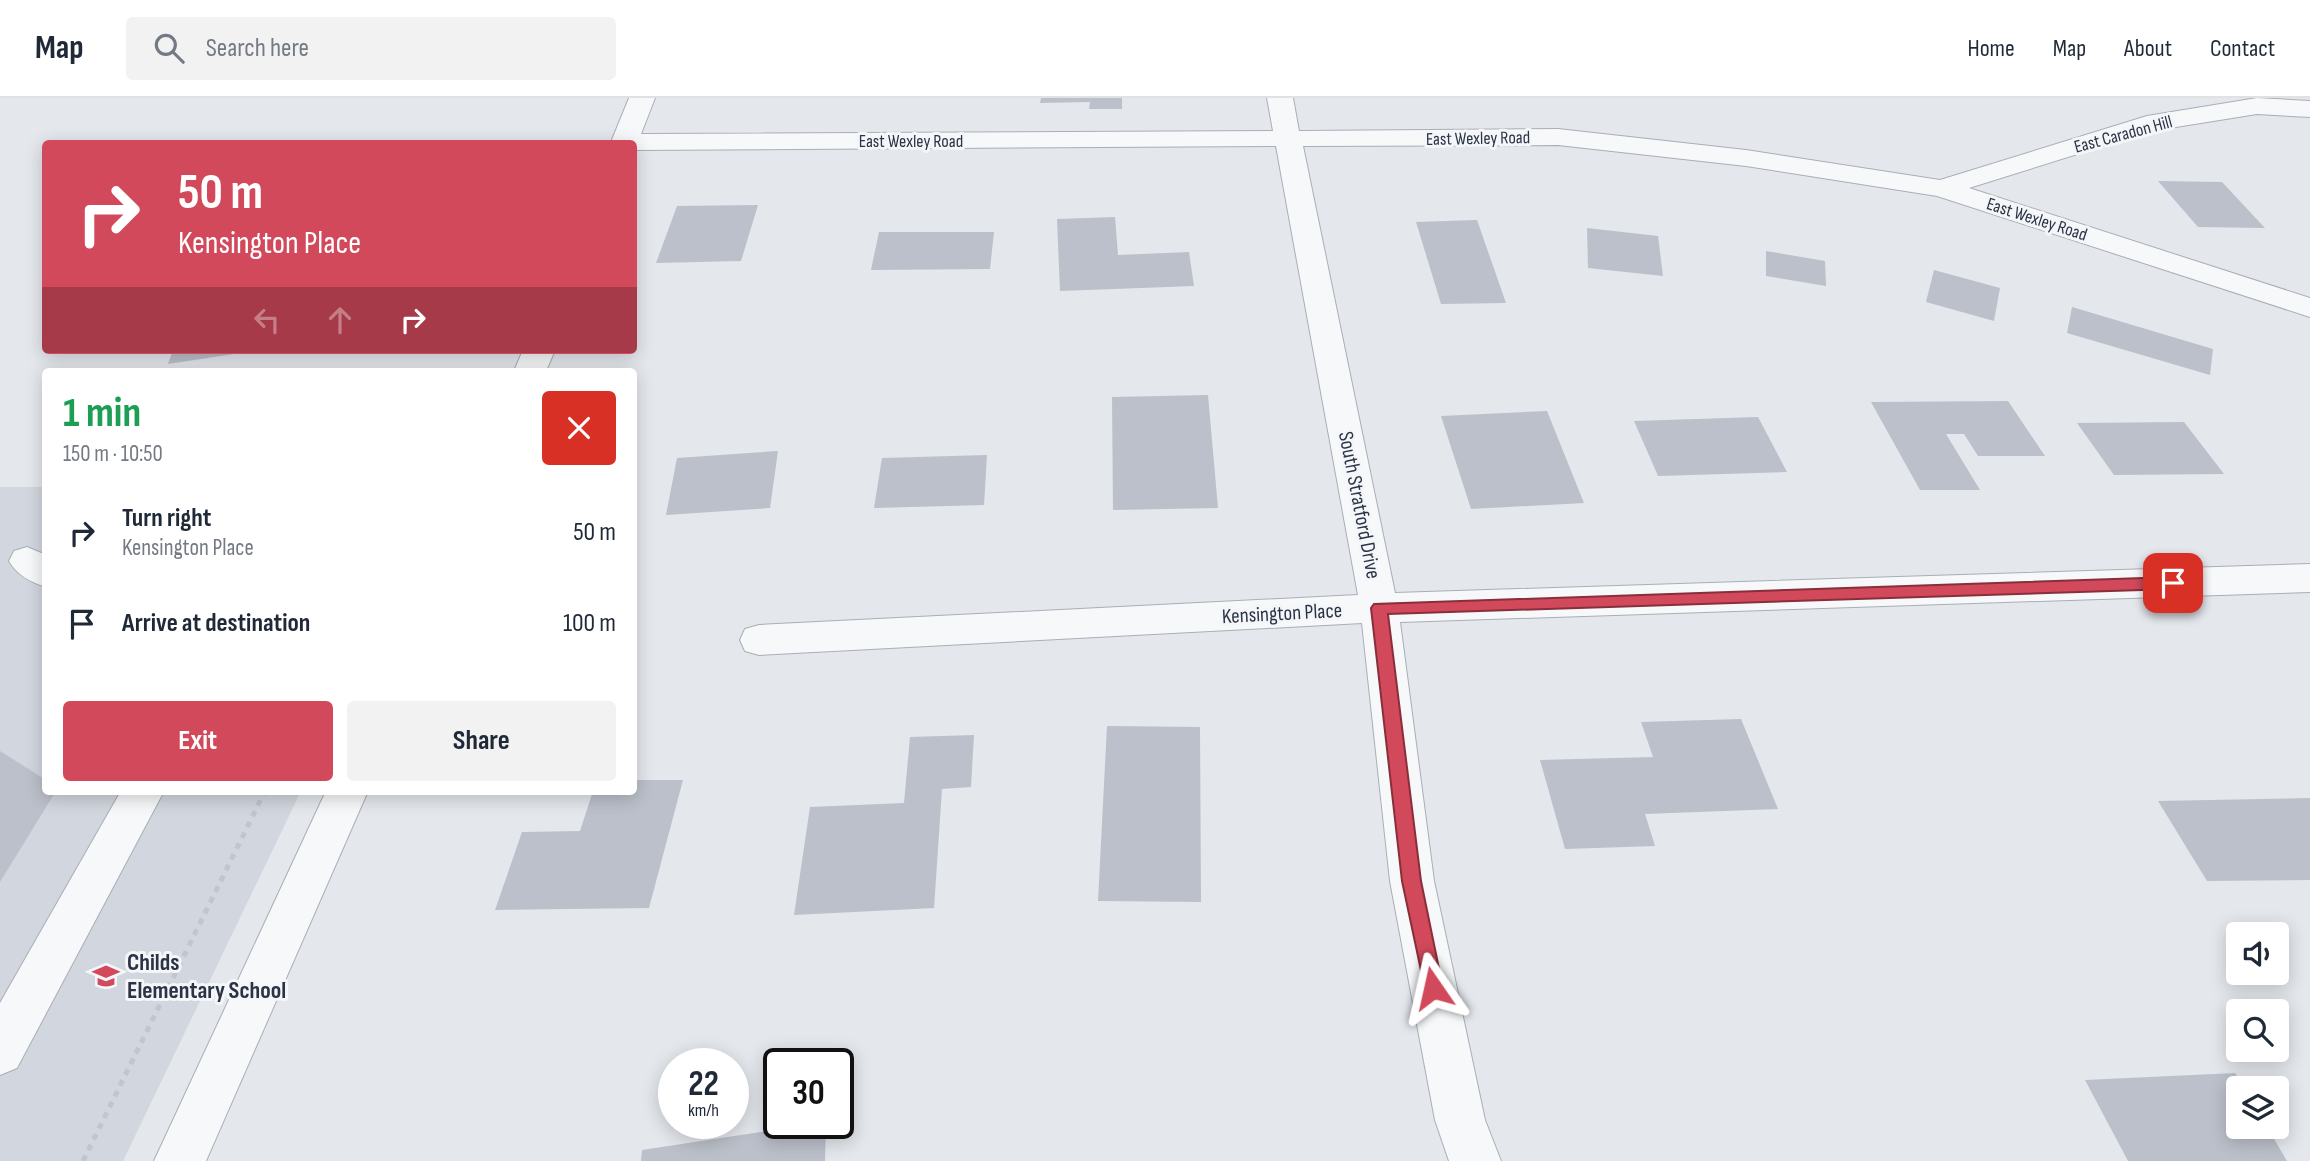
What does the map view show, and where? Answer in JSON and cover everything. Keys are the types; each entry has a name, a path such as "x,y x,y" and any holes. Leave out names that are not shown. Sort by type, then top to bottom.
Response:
{"street":[{"path":"625,140 642,98"},
{"name":"South Stratford Drive","path":"1280,98 1379,608 1412,881 1460,1120 1475,1161"},
{"name":"East Caradon Hill","path":"1941,188 2147,124 2257,106 2310,108"},
{"name":"East Wexley Road","path":"637,143 1558,137 1746,158 1941,188 2310,308"},
{"name":"Kensington Place","path":"759,640 1379,608 2310,578"},
{"path":"0,1051 141,795"},
{"path":"180,1161 346,795"}],"path":[{"path":"83,1161 263,795"}],"shaded area":[{"name":"Childs Elementary School","path":"0,487 42,487 42,795 299,795 123,1161 0,1161"}],"building":[{"path":"1041,98 1122,98 1122,109 1089,109 1090,102 1040,103"},
{"path":"2158,181 2222,182 2265,228 2198,227"},
{"path":"758,205 741,261 656,263 677,206"},
{"path":"1115,217 1118,255 1189,252 1194,286 1060,291 1057,219"},
{"path":"1477,220 1506,303 1441,304 1416,222"},
{"path":"1587,228 1658,236 1663,276 1588,268"},
{"path":"879,232 994,232 990,269 871,270"},
{"path":"1766,251 1825,261 1826,286 1766,276"},
{"path":"1934,270 2000,288 1994,321 1926,302"},
{"path":"2072,307 2213,349 2210,375 2067,333"},
{"path":"172,354 234,354 168,364"},
{"path":"1208,395 1218,508 1113,510 1112,397"},
{"path":"2008,401 2045,456 1978,456 1964,434 1946,434 1980,490 1920,490 1871,402"},
{"path":"1547,411 1584,503 1471,509 1441,416"},
{"path":"1758,417 1787,472 1658,476 1634,421"},
{"path":"2184,422 2224,474 2114,475 2077,423"},
{"path":"778,451 770,508 666,515 677,458"},
{"path":"987,455 984,505 874,508 882,458"},
{"path":"1741,719 1778,809 1645,814 1655,846 1565,849 1540,760 1653,757 1641,722"},
{"path":"1107,726 1200,727 1201,902 1098,901"},
{"path":"974,735 971,787 942,789 934,908 794,915 810,807 904,803 910,737"},
{"path":"0,751 42,777 42,795 54,795 0,882"},
{"path":"637,780 683,780 649,908 495,910 522,832 580,831 592,795 637,795"},
{"path":"2310,798 2310,880 2207,881 2158,801"},
{"path":"2235,1073 2237,1076 2226,1076 2226,1139 2274,1139 2287,1161 2128,1161 2085,1080"},
{"path":"763,1132 763,1139 826,1139 825,1161 641,1161 642,1150 715,1139 749,1139 749,1134"}],"place":[{"name":"Childs Elementary School","path":"106,976"}],"route":[{"path":"1433,988 1412,881 1379,608 2173,583"}]}
